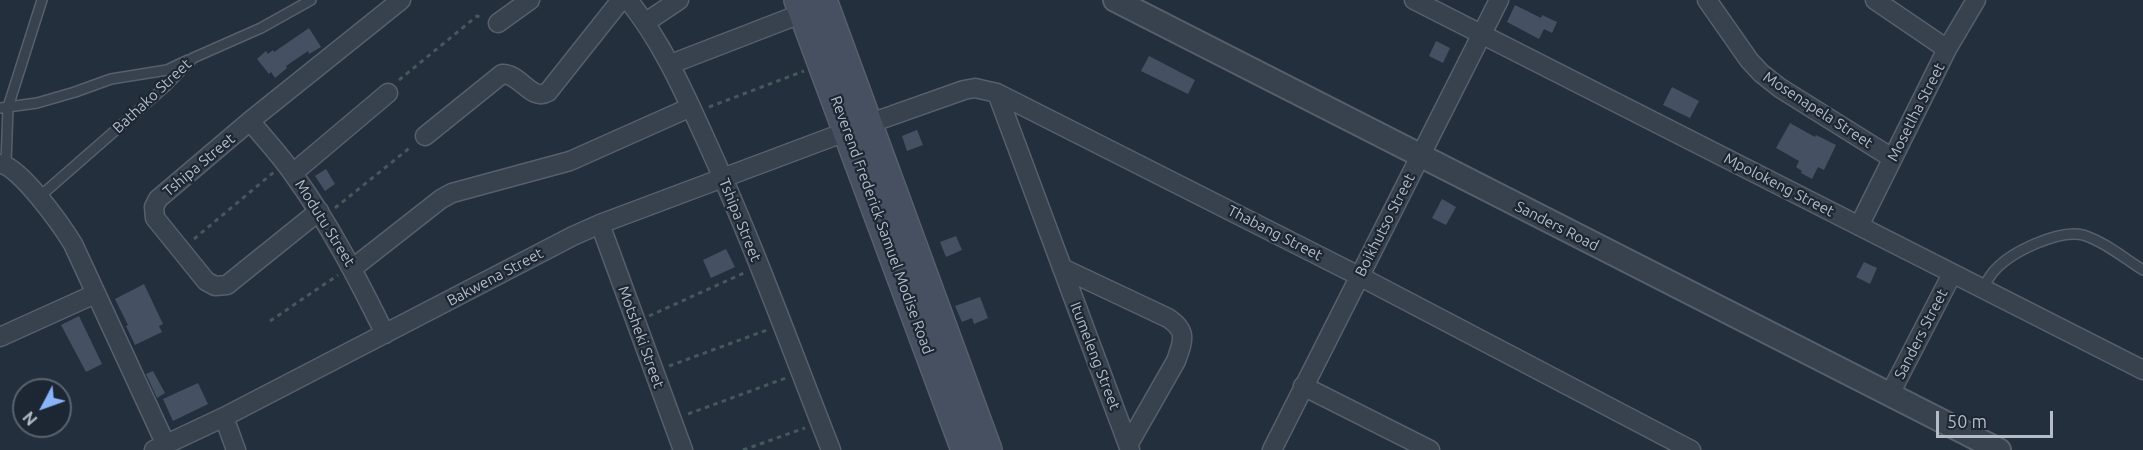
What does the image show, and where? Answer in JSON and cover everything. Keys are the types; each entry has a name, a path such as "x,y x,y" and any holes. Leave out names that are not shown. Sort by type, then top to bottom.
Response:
{"main road":[{"name":"Reverend Frederick Samuel Modise Road","path":"808,4 823,64 859,128 965,450"},
{"name":"Reverend Frederick Samuel Modise Road","path":"808,4 988,450"}],"street":[{"name":"Tshipa Street","path":"321,214 223,287 206,281 155,218 155,204 250,121 401,0"},
{"path":"498,23 530,0"},
{"path":"425,136 502,74 513,76 536,94 543,95 548,92 621,0"},
{"name":"Tshipa Street","path":"628,0 646,22 671,64 724,178 831,450"},
{"path":"646,22 679,0"},
{"name":"Sanders Road","path":"1115,0 2000,450"},
{"name":"Boikhutso Street","path":"1272,450 1499,0"},
{"name":"Mosenapela Street","path":"1707,0 1749,60 1761,73 1780,88 1892,158"},
{"path":"1875,0 1947,50"},
{"name":"Mosetlha Street","path":"1859,226 1947,50 1976,0"},
{"name":"Mpolokeng Street","path":"1421,1 2143,370"},
{"path":"671,64 808,4"},
{"name":"Thabang Street","path":"859,128 964,90 975,88 997,93 1359,276 1691,450"},
{"path":"289,168 388,93"},
{"name":"Itumeleng Street","path":"997,93 1129,447"},
{"path":"352,267 452,193 570,161 692,110"},
{"name":"Modutu Street","path":"250,121 289,168 321,214 352,267 385,334"},
{"name":"Bakwena Street","path":"160,447 224,417 600,224 859,128"},
{"path":"3,164 23,179 67,234 160,447"},
{"name":"Motsheki Street","path":"600,224 682,450"},
{"name":"Itumeleng Street","path":"1062,268 1168,318 1178,326 1183,334 1176,361 1129,447"},
{"name":"Sanders Street","path":"1890,394 1952,274"},
{"path":"0,337 95,294"},
{"path":"1303,386 1430,450"},
{"path":"224,417 236,450"}],"lane":[{"path":"3,164 4,107 42,0"},
{"name":"Bathako Street","path":"38,198 165,87 193,58 261,28 311,0"},
{"path":"4,107 37,103 111,79 167,70 193,58"},
{"path":"1982,289 1994,271 2017,252 2068,234 2082,235 2103,244 2143,270"}],"path":[{"path":"388,93 394,85 477,16 498,23"},
{"path":"692,110 823,64"},
{"path":"321,214 425,136"},
{"path":"181,250 289,168"},
{"path":"636,322 759,266"},
{"path":"270,321 352,267"},
{"path":"654,372 783,324"},
{"path":"671,421 801,372"},
{"path":"743,450 820,423"}],"building":[{"path":"1515,5 1541,18 1542,15 1557,22 1552,33 1544,29 1539,39 1507,22"},
{"path":"309,28 321,47 309,54 308,51 286,66 287,68 275,78 271,72 269,74 257,59 266,51 268,54 273,50 274,52"},
{"path":"1436,41 1450,48 1443,63 1429,56"},
{"path":"1149,56 1195,80 1188,94 1141,71"},
{"path":"1672,87 1699,101 1690,118 1663,105"},
{"path":"1790,123 1815,137 1816,135 1836,145 1824,170 1818,167 1812,179 1796,167 1799,161 1776,148"},
{"path":"917,130 923,145 907,151 902,136"},
{"path":"326,169 335,184 325,191 315,176"},
{"path":"1442,199 1456,207 1446,225 1432,218"},
{"path":"956,236 962,250 946,257 940,242"},
{"path":"726,249 735,267 711,278 703,260"},
{"path":"1864,262 1877,268 1870,284 1856,277"},
{"path":"144,284 163,324 159,326 162,332 135,345 115,299"},
{"path":"980,297 988,318 974,324 972,318 962,322 955,306"},
{"path":"79,316 102,364 86,372 61,325"},
{"path":"153,371 165,393 157,398 146,374"},
{"path":"198,383 208,404 173,421 163,399"}]}
